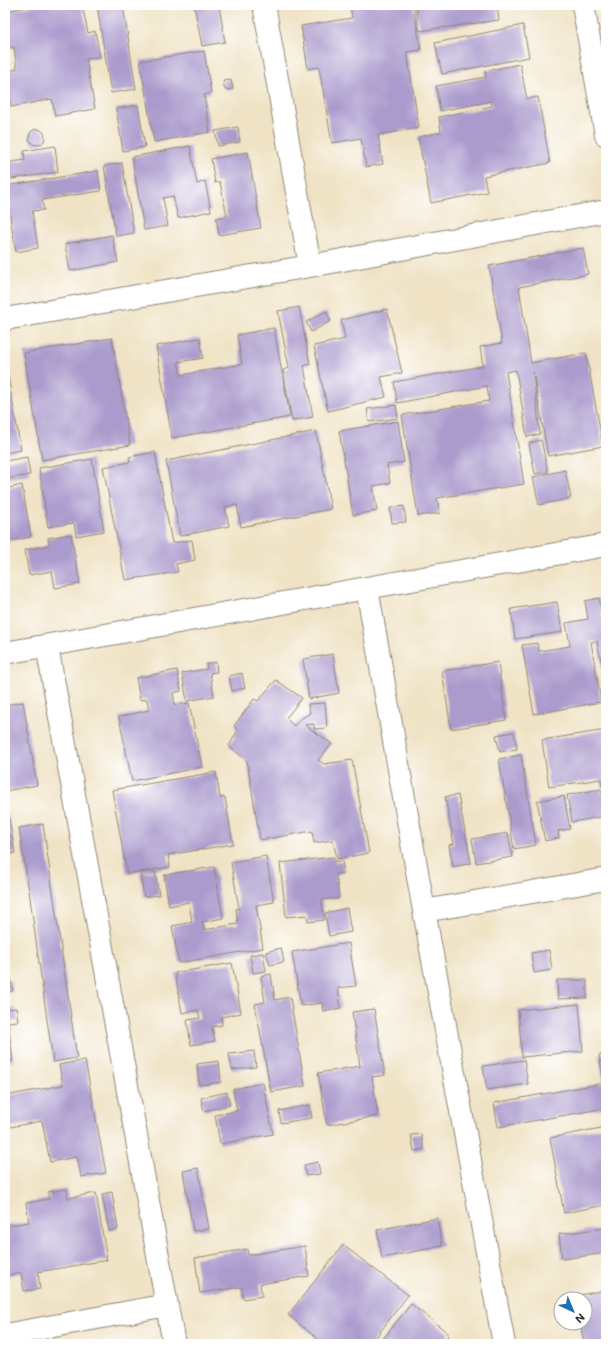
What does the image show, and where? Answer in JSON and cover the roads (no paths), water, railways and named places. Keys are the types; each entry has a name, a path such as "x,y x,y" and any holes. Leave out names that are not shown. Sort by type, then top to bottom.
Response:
{"street":[{"path":"264,5 310,266"},
{"path":"583,5 606,135"},
{"path":"5,319 310,266 606,211"},
{"path":"5,653 606,545"},
{"path":"367,588 424,911 504,1344"},
{"path":"47,646 174,1344"},
{"path":"424,911 606,878"},
{"path":"5,1335 167,1305"}]}
